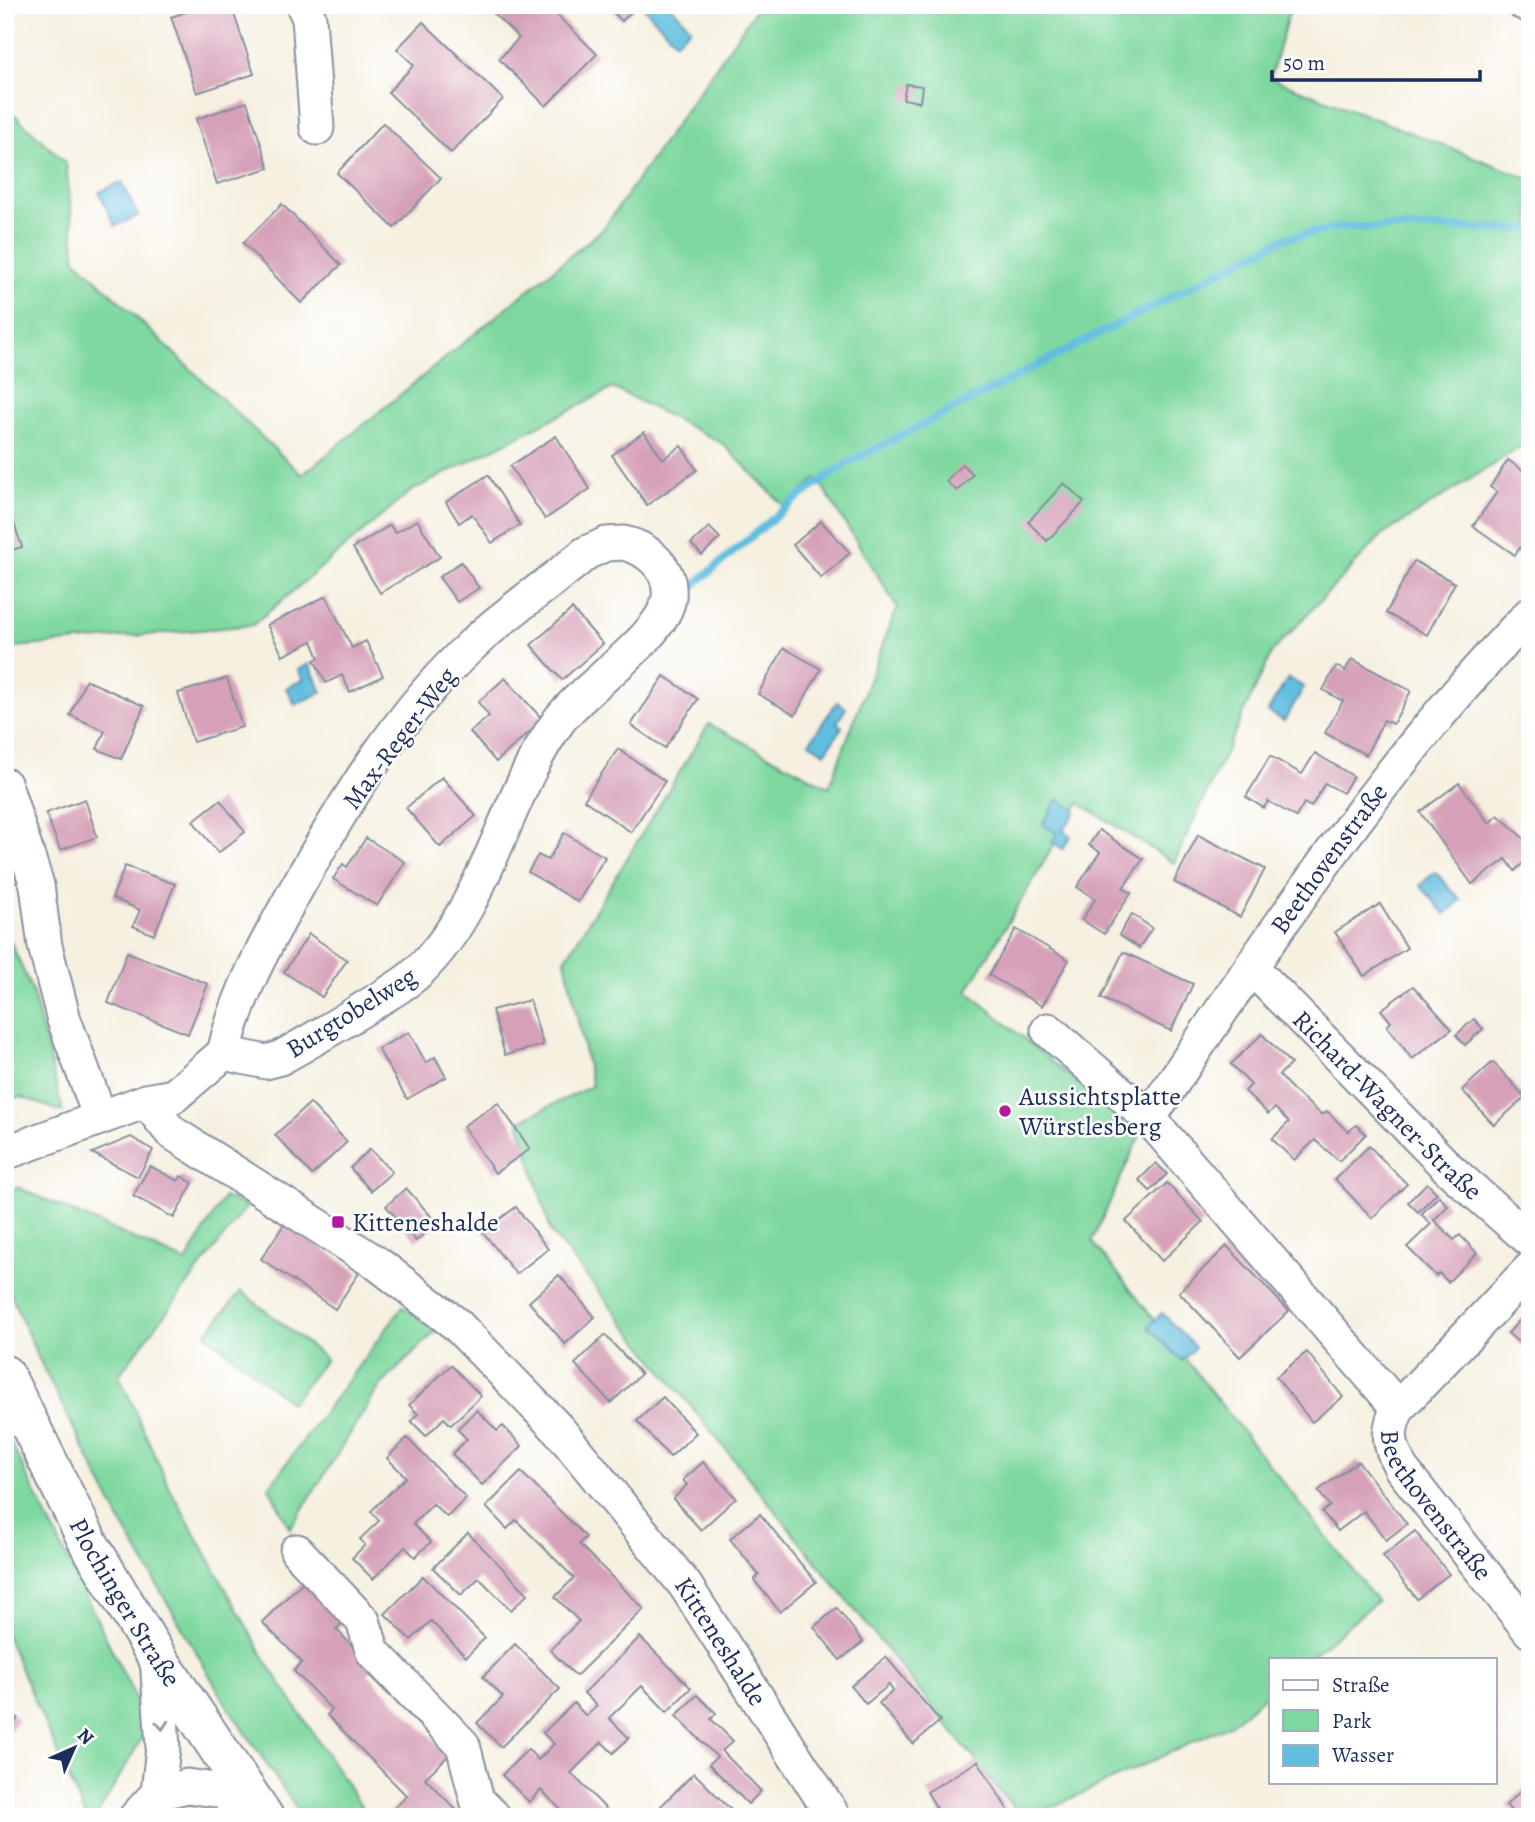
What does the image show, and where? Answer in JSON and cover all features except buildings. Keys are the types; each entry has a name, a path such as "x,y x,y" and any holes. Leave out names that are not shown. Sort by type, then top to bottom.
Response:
{"main road":[{"name":"Plochinger Straße","path":"5,1375 88,1542 157,1657 264,1817"}],"street":[{"path":"316,10 317,128"},
{"name":"Max-Reger-Weg","path":"224,1053 232,1020 253,967 352,794 415,707 474,643 586,553 606,544 640,547 654,558 668,578"},
{"name":"Burgtobelweg","path":"224,1053 266,1062 280,1058 418,973 437,952 462,914 538,756 559,721 649,634 666,610 670,596 668,578"},
{"name":"Beethovenstraße","path":"1149,1118 1251,967 1384,780 1479,667 1530,614"},
{"path":"5,785 37,886 45,946 64,1020 100,1118"},
{"name":"Richard-Wagner-Straße","path":"1251,967 1451,1171 1530,1240"},
{"name":"Beethovenstraße","path":"1048,1030 1149,1118 1398,1408"},
{"path":"5,1153 146,1101 174,1096 224,1053"},
{"name":"Kitteneshalde","path":"146,1101 171,1132 378,1264 457,1325 559,1430 685,1585 834,1817"},
{"name":"Beethovenstraße","path":"1530,1269 1398,1408 1389,1426 1389,1447 1401,1468 1530,1631"},
{"path":"297,1551 363,1620 373,1652 463,1745 477,1800 494,1817"},
{"path":"147,1805 163,1747 157,1657"},
{"path":"147,1805 187,1786 222,1791 252,1817"}],"green space":[{"path":"759,5 1291,5 1270,78 1530,179 1530,441 1381,536 1272,652 1174,863 1079,803 967,991 1140,1135 1092,1241 1377,1601 1309,1658 1269,1658 1269,1692 1230,1725 1031,1817 1021,1817 551,1232 519,1121 592,1086 565,960 709,724 829,787 897,607 817,478 785,507 722,443 613,388 411,491 253,625 5,648 5,106 66,163 76,260 302,475 603,229"},
{"path":"5,929 33,993 63,1112 21,1097 5,1099"},
{"path":"17,1187 186,1262 224,1197 247,1206 119,1375 169,1487 266,1661 368,1817 302,1817 225,1702 123,1526 36,1353 5,1281 5,1195"},
{"path":"241,1291 326,1359 291,1403 206,1334"},
{"path":"403,1306 436,1331 380,1386 290,1529 269,1487"},
{"path":"5,1431 149,1726 96,1817 86,1817 5,1633"}],"water":[{"path":"647,5 670,5 691,28 676,42 644,8"},
{"path":"122,182 138,216 115,226 99,192"},
{"path":"309,664 322,692 295,705 286,688 303,680 298,670"},
{"path":"1288,678 1304,687 1284,721 1268,711"},
{"path":"837,702 846,708 837,723 842,727 825,753 809,743"},
{"path":"1058,799 1076,811 1063,831 1071,836 1063,849 1052,842 1057,834 1043,824"},
{"path":"1435,872 1461,900 1445,914 1420,885"},
{"path":"1162,1313 1195,1347 1182,1361 1148,1327"}],"waterway":[{"path":"694,585 795,500 846,464 1283,239 1339,227 1530,229"}],"place":[{"name":"Aussichtsplatte Würstlesberg","path":"1005,1111"},
{"name":"Kitteneshalde","path":"338,1222"}]}
